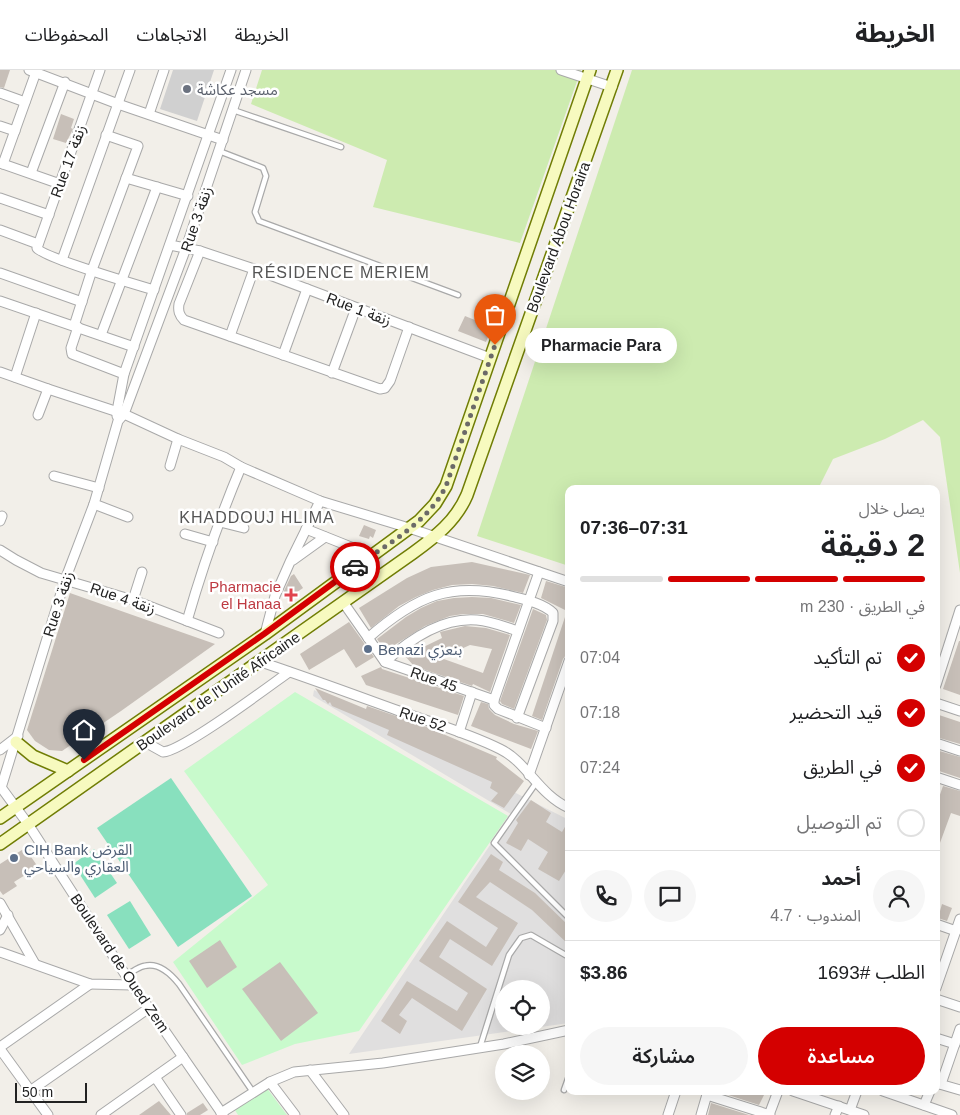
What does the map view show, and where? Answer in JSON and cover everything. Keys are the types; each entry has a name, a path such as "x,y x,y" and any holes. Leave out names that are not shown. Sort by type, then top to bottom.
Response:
{"main road":[{"name":"Boulevard Abou Horaira","path":"435,537 453,520 461,509 467,495 617,70"},
{"name":"Boulevard Abou Horaira","path":"409,528 424,516 442,494 589,74"},
{"name":"Boulevard de l'Unité Africaine","path":"0,818 264,634 409,528"},
{"name":"Boulevard de l'Unité Africaine","path":"0,844 435,537"},
{"path":"17,739 41,760 68,771"}],"street":[{"name":"Rue 17 زنقة","path":"39,248 100,70"},
{"path":"62,260 130,70"},
{"path":"150,114 164,70"},
{"name":"Rue 3 زنقة","path":"120,415 124,374 231,70"},
{"name":"Rue 3 زنقة","path":"1,787 65,580 94,504 120,415 186,248 246,70"},
{"path":"561,70 589,74 612,87"},
{"path":"60,184 2,163 25,102 32,71 118,104 223,140"},
{"path":"31,173 64,82"},
{"path":"0,93 25,102"},
{"path":"0,126 15,131"},
{"path":"106,135 138,146 92,270 82,302 71,351 74,356 124,374"},
{"path":"126,178 188,196"},
{"path":"101,335 157,187"},
{"path":"0,198 49,215"},
{"path":"0,230 62,260 154,290"},
{"name":"Rue 1 زنقة","path":"170,245 200,251 254,269 490,358"},
{"path":"200,251 179,304 178,310 184,320 380,389 385,388 390,381 409,327"},
{"path":"230,336 254,269"},
{"path":"0,273 82,302"},
{"path":"283,355 307,289"},
{"path":"0,300 134,347"},
{"path":"332,373 356,308"},
{"path":"15,377 36,313"},
{"path":"1,374 15,377 120,415 224,457 241,467 320,501 409,528 565,581"},
{"path":"38,415 48,390"},
{"path":"170,466 178,439"},
{"path":"187,621 225,504 241,467"},
{"path":"54,476 99,488"},
{"path":"264,634 276,596 290,562 320,501"},
{"path":"94,504 128,517"},
{"path":"220,522 244,528"},
{"path":"306,529 371,555"},
{"path":"185,534 213,542"},
{"path":"290,562 325,537"},
{"name":"Rue 4 زنقة","path":"0,550 41,574 133,600 219,633"},
{"path":"133,600 142,572"},
{"path":"494,700 539,572"},
{"path":"368,638 405,609 439,594 466,590 483,590 528,601 549,609 554,616 517,718"},
{"path":"343,602 385,662 419,636 434,628 456,621 485,621 518,631"},
{"path":"940,674 957,628 960,610"},
{"name":"Rue 52","path":"258,661 459,732 507,753 553,799 565,806"},
{"name":"Rue 45","path":"385,662 494,700 494,705 498,709 546,728"},
{"path":"145,742 163,752 176,749 289,672"},
{"path":"529,775 565,673"},
{"path":"459,732 472,692"},
{"path":"940,704 960,711"},
{"path":"0,750 17,739"},
{"path":"940,744 960,752"},
{"path":"940,781 960,785"},
{"name":"Boulevard de Oued Zem","path":"1,787 28,824 132,986 222,1114"},
{"path":"0,903 35,964"},
{"path":"0,930 8,915"},
{"path":"940,977 960,919"},
{"path":"940,925 956,931"},
{"path":"0,952 90,984 132,986"},
{"path":"48,1115 0,1048 90,984"},
{"path":"940,1000 960,1007"},
{"path":"30,1091 149,1008"},
{"path":"940,1081 946,1070 960,1030"},
{"path":"222,1114 270,1082 294,1072 383,1063 504,1044 565,1031"},
{"path":"940,1039 955,1044"},
{"path":"101,1115 183,1057"},
{"path":"940,1068 946,1070"},
{"path":"310,1070 344,1115"},
{"path":"155,1077 180,1115"},
{"path":"270,1082 295,1115"},
{"path":"940,1083 960,1090"},
{"path":"668,1115 675,1095"},
{"path":"701,1115 706,1095"},
{"path":"713,1095 769,1115 776,1095"},
{"path":"805,1095 864,1115"},
{"path":"850,1110 856,1095"},
{"path":"895,1095 952,1115"},
{"path":"924,1105 928,1095"},
{"path":"835,1115 838,1106"}],"lane":[{"path":"233,110 341,147"},
{"path":"219,151 263,168 266,172 256,212 259,221 458,295"},
{"path":"536,783 494,843 565,914"},
{"path":"480,1047 509,955 521,938 531,935 565,955"},
{"path":"126,976 144,965 159,967 170,972 253,1092"}],"shaded area":[{"name":"مسجد عكاشة","path":"173,70 214,70 197,121 160,109"},
{"path":"314,690 565,818 565,1024 550,1026 550,980 495,980 495,1033 349,1054 511,814 313,696"}],"green space":[{"path":"262,70 581,70 520,243 373,207 387,160 251,104"},
{"path":"632,70 960,70 960,573 940,437 923,420 885,439 833,459 820,485 565,485 565,565 477,536"},
{"path":"295,692 508,816 359,1031 295,1044 242,1065 173,962 268,885 184,771"},
{"path":"171,778 252,896 178,947 97,828"},
{"path":"94,849 117,883 95,898 73,864"},
{"path":"130,901 151,935 129,949 107,915"},
{"path":"266,1087 287,1115 238,1115 233,1107"}],"building":[{"path":"0,70 10,70 4,88 0,87"},
{"path":"61,114 74,119 71,128 73,129 66,143 53,139"},
{"path":"465,316 492,327 486,342 458,331"},
{"path":"364,525 376,530 373,538 370,536 369,539 359,536"},
{"path":"472,562 530,575 523,593 493,586 452,585 433,590 399,606 371,628 359,608 407,578 431,567"},
{"path":"294,574 303,588 287,599 283,593 291,576"},
{"path":"546,581 565,587 565,610 541,598"},
{"path":"70,593 215,644 62,751 49,750 35,741 27,730"},
{"path":"472,597 491,598 521,605 514,623 483,614 463,614 450,616 425,626 385,651 377,639 421,608 437,601"},
{"path":"533,609 546,615 547,620 514,709 502,704 500,701"},
{"path":"565,617 565,656 542,720 532,716"},
{"path":"349,622 374,657 356,668 344,649 309,670 300,654"},
{"path":"465,626 486,628 510,635 490,692 473,684 472,686 414,666 405,656 442,638 440,632","holes":["470,645 492,649 483,673 441,658"]},
{"path":"960,641 960,695 943,689"},
{"path":"381,667 382,669 464,696 458,715 366,685 361,676"},
{"path":"315,688 366,709 367,706 422,725 497,757 496,759 524,781 504,808 491,801 498,793 490,788 492,782 387,735 389,730 332,706 330,702 328,704"},
{"path":"481,702 488,704 489,709 495,715 514,724 538,731 531,749 471,726"},
{"path":"940,715 960,722 960,744 940,738"},
{"path":"940,751 960,757 960,778 940,771"},
{"path":"943,786 960,791 960,816 951,813 940,843 940,795"},
{"path":"531,800 551,813 546,822 562,832 565,827 565,871 559,881 538,869 548,852 528,839 521,851 506,843 518,823 516,820"},
{"path":"25,848 38,867 14,882 17,886 3,895 0,891 0,864"},
{"path":"491,854 503,862 499,870 535,893 565,922 565,941 532,910 490,882 476,897 518,923 492,966 450,939 439,957 487,989 462,1031 412,998 399,1015 407,1021 400,1034 381,1021 407,981 457,1011 468,993 419,961 447,921 486,947 498,928 458,902"},
{"path":"942,904 952,908 947,921 940,919"},
{"path":"220,940 237,967 207,988 189,961"},
{"path":"280,962 318,1013 281,1041 242,989"},
{"path":"728,1095 764,1095 759,1105"},
{"path":"159,1101 171,1115 139,1115"},
{"path":"203,1103 208,1110 200,1115 187,1115 187,1113"},
{"path":"711,1103 749,1115 708,1115"}],"way so far":[{"path":"355,567 419,521 439,499 446,486 495,345"}],"place":[{"name":"مسجد عكاشة","path":"187,89"},
{"name":"Pharmacie Para","path":"495,345"},
{"name":"Pharmacie el Hanaa","path":"291,595"},
{"name":"Benazi بنعزي","path":"368,649"},
{"name":"CIH Bank القرض العقاري والسياحي","path":"14,858"}],"district":[{"name":"RÉSIDENCE MERIEM","path":"341,272"},
{"name":"KHADDOUJ HLIMA","path":"257,517"}],"route":[{"path":"84,760 264,634 355,567"}]}
